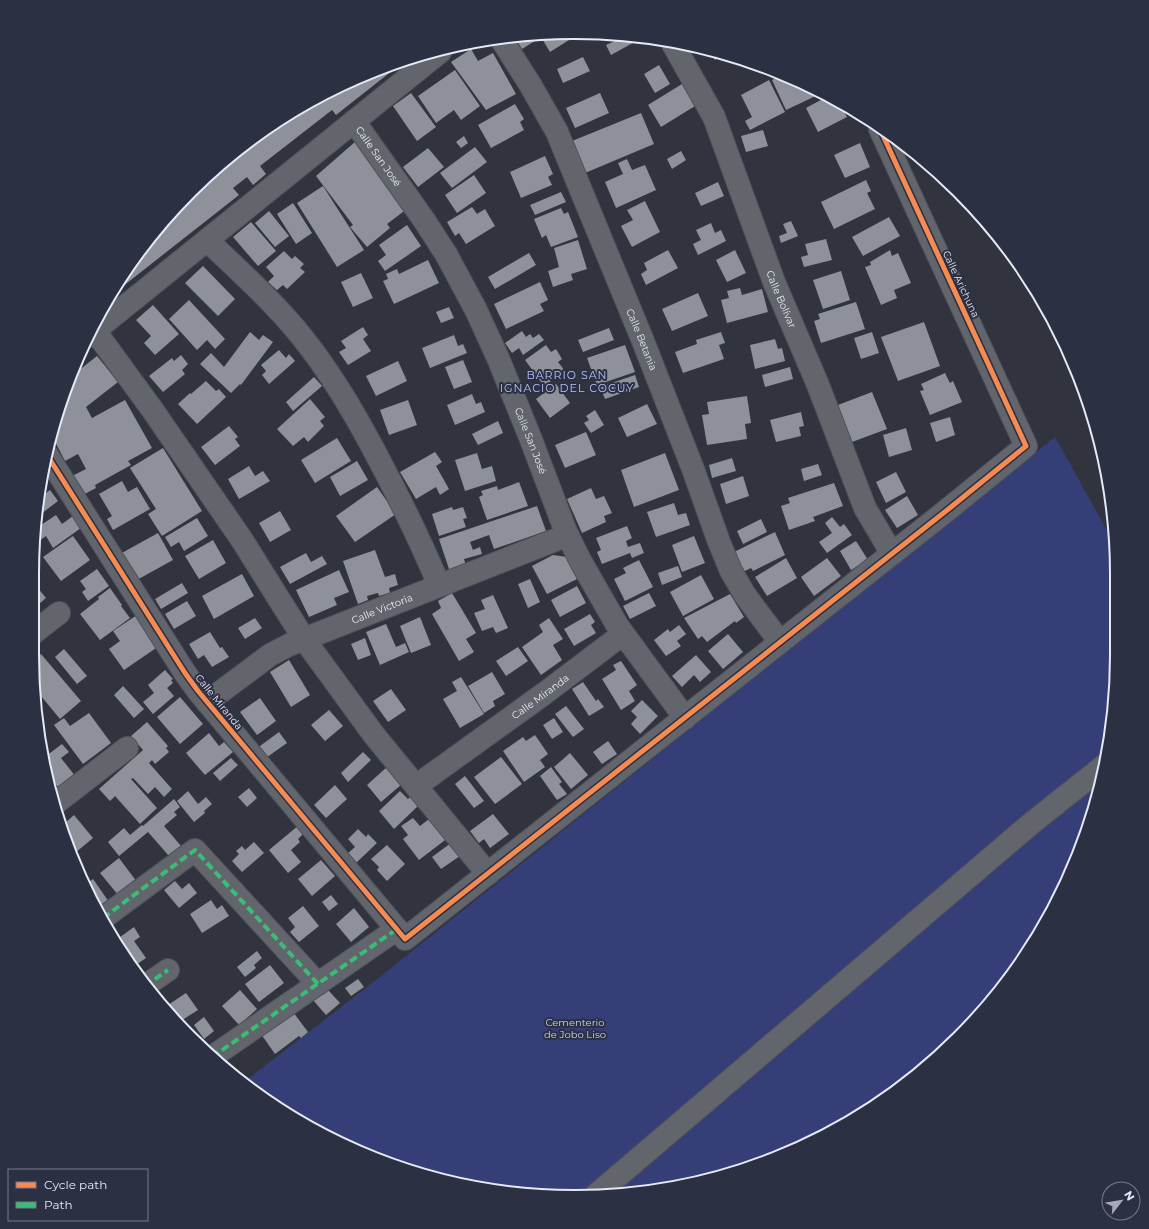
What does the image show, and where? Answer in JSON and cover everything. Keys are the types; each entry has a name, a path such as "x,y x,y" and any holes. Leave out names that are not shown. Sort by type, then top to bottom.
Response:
{"street":[{"name":"Calle Betania","path":"505,44 532,86 557,132 643,341 731,571 745,595 780,642"},
{"name":"Calle Bolívar","path":"676,49 714,117 774,282 818,385 865,508 892,554"},
{"path":"100,326 432,58"},
{"name":"Calle San José","path":"354,121 446,254 476,310 498,358 568,535 598,594 623,634 685,718"},
{"name":"Calle Arichuna","path":"884,138 1026,446 892,554"},
{"path":"207,240 276,307 303,337 330,376 361,425 395,490 421,541 439,585"},
{"path":"94,338 154,412 242,540 304,639 374,735 488,874"},
{"name":"Calle Miranda","path":"51,461 184,673 401,934"},
{"name":"Calle Victoria","path":"207,702 270,655 304,639 568,535"},
{"path":"217,1053 318,984 401,934 488,874 892,554"},
{"path":"39,629 59,613"},
{"name":"Calle Miranda","path":"416,786 545,693 623,634"},
{"path":"59,800 127,748"},
{"path":"603,1189 1033,822 1097,771"},
{"path":"107,915 195,850 318,984"},
{"path":"151,982 168,970"}],"green space":[{"name":"Cementerio de Jobo Liso","path":"1055,437 1108,532 1110,574 1109,690 1100,759 1082,827 1055,891 1038,922 1020,952 977,1008 928,1057 872,1100 842,1118 811,1135 747,1162 679,1180 610,1189 539,1189 505,1185 470,1180 436,1172 402,1162 370,1149 338,1135 307,1118 277,1100 248,1079 376,980"}],"building":[{"path":"568,39 569,40 550,52 543,40"},
{"path":"536,40 522,49 518,42"},
{"path":"616,41 633,43 611,55 606,45"},
{"path":"471,49 478,61 493,53 516,94 486,110 451,62"},
{"path":"583,57 590,71 563,83 557,69"},
{"path":"659,65 670,84 655,93 644,74"},
{"path":"455,70 480,106 461,120 454,110 436,123 418,96"},
{"path":"391,71 336,115 332,110 260,166 266,174 253,185 247,177 233,188 239,195 124,285 172,221 221,172 277,129 307,111 338,94"},
{"path":"775,78 815,96 786,110 772,80"},
{"path":"769,80 785,112 750,130 745,121 752,117 741,95"},
{"path":"682,84 695,106 661,127 648,105"},
{"path":"411,93 436,127 417,141 393,106"},
{"path":"600,93 609,113 575,128 566,108"},
{"path":"821,100 845,113 847,117 818,132 806,108"},
{"path":"515,104 524,119 520,122 524,130 491,148 478,125"},
{"path":"641,113 654,144 585,173 572,141"},
{"path":"763,130 768,146 746,152 741,136"},
{"path":"464,136 468,143 461,148 456,142"},
{"path":"356,141 407,209 387,224 390,228 367,247 350,227 353,225 316,176"},
{"path":"860,143 870,167 845,178 834,155"},
{"path":"475,147 487,162 452,188 440,173"},
{"path":"428,148 444,167 418,187 403,167"},
{"path":"681,151 686,160 672,169 667,159"},
{"path":"545,156 553,174 548,177 552,185 521,198 510,172"},
{"path":"627,159 632,170 645,165 656,190 616,208 605,182 623,174 618,163"},
{"path":"474,175 486,193 457,213 445,195"},
{"path":"866,180 871,191 867,193 875,209 834,229 821,202"},
{"path":"718,182 724,196 701,206 695,193"},
{"path":"323,186 364,250 337,267 297,203"},
{"path":"561,192 566,202 535,215 530,205"},
{"path":"645,201 660,232 632,247 621,226 633,220 627,210"},
{"path":"293,203 312,233 296,244 277,214"},
{"path":"472,207 477,214 485,209 495,226 466,244 459,233 455,236 447,222"},
{"path":"561,208 564,214 568,212 578,237 551,247 546,235 542,238 534,219"},
{"path":"269,211 289,236 275,247 255,223"},
{"path":"889,217 900,236 863,256 852,237"},
{"path":"791,221 798,236 781,243 779,236 787,233 783,224"},
{"path":"251,222 276,251 258,266 233,237"},
{"path":"711,223 715,233 721,230 726,241 698,255 693,244 701,240 696,230"},
{"path":"407,225 421,246 385,271 378,261 386,255 379,245"},
{"path":"826,239 832,260 804,267 801,257 808,255 805,244"},
{"path":"578,240 587,269 571,274 573,280 553,287 548,271 559,267 554,248"},
{"path":"668,250 678,268 646,285 641,274 647,270 644,263"},
{"path":"735,250 746,273 727,282 716,260"},
{"path":"890,250 892,256 898,253 911,283 894,290 897,298 881,305 865,267 871,265 870,262"},
{"path":"284,251 292,259 295,256 304,264 300,268 305,272 287,289 283,285 277,290 268,282 274,276 266,267"},
{"path":"529,253 536,265 495,289 488,277"},
{"path":"428,260 439,283 394,304 383,281 388,279 386,274 397,269 399,274"},
{"path":"203,266 235,299 218,316 185,283"},
{"path":"841,271 850,300 823,309 813,280"},
{"path":"361,273 373,298 353,307 341,282"},
{"path":"540,282 548,300 540,304 544,311 506,329 494,304"},
{"path":"740,288 742,295 762,289 768,312 727,323 721,300 729,298 727,291"},
{"path":"698,293 708,316 672,331 662,309"},
{"path":"189,300 225,339 215,349 207,340 197,350 169,319"},
{"path":"856,302 865,329 821,343 814,321 820,319 818,314"},
{"path":"153,305 179,334 155,355 144,343 151,336 136,320"},
{"path":"449,307 454,318 441,323 436,312"},
{"path":"924,322 940,366 898,381 881,337"},
{"path":"363,327 368,335 363,339 371,351 348,365 339,352 346,348 341,341"},
{"path":"609,328 614,340 583,352 578,340"},
{"path":"522,331 526,337 530,334 533,338 539,334 544,340 523,355 519,348 512,353 505,343"},
{"path":"250,332 259,340 263,335 273,342 241,385 240,384 231,393 200,364 211,353 224,367"},
{"path":"721,332 725,343 719,345 724,359 683,373 675,352 697,344 696,340"},
{"path":"872,332 879,353 861,359 854,338"},
{"path":"454,335 458,346 463,344 467,353 430,368 422,348"},
{"path":"775,339 778,349 782,348 785,361 755,369 750,345"},
{"path":"546,345 551,352 556,349 562,359 558,362 565,371 544,386 525,360"},
{"path":"625,345 635,372 597,385 587,358"},
{"path":"279,350 286,358 289,354 295,361 269,384 262,375 266,371 261,365"},
{"path":"181,355 188,364 182,370 185,374 163,392 149,376 172,358 174,361"},
{"path":"97,356 118,382 86,407 92,418 125,400 152,448 128,461 131,465 95,485 96,488 81,496 70,477 86,469 78,454 65,461 55,443 67,402 80,369"},
{"path":"463,360 472,382 454,389 445,367"},
{"path":"398,361 407,381 376,396 366,376"},
{"path":"790,367 793,379 765,387 762,375"},
{"path":"945,373 950,383 953,381 962,402 930,415 920,391 924,390 921,384"},
{"path":"635,375 639,387 605,399 600,387"},
{"path":"314,377 322,386 293,411 286,402"},
{"path":"206,381 216,391 219,389 226,397 197,424 178,404"},
{"path":"556,384 570,403 550,418 536,399"},
{"path":"872,392 887,429 852,442 838,405"},
{"path":"472,394 476,404 481,402 485,412 455,425 447,405"},
{"path":"747,396 751,423 745,424 747,439 707,445 702,415 709,414 707,402"},
{"path":"310,399 325,417 320,421 324,426 308,442 304,437 293,446 277,429"},
{"path":"408,400 417,425 389,435 380,410"},
{"path":"647,404 657,424 627,437 618,418"},
{"path":"595,410 604,425 591,433 584,423 589,420 586,416"},
{"path":"801,412 804,426 799,427 801,436 776,442 770,420"},
{"path":"950,417 955,435 936,442 930,423"},
{"path":"498,421 503,433 478,445 472,434"},
{"path":"229,426 238,437 235,439 240,446 215,465 201,447"},
{"path":"906,428 912,450 889,457 883,435"},
{"path":"586,432 596,455 565,468 555,445"},
{"path":"337,438 351,461 315,483 301,460"},
{"path":"163,448 202,511 162,536 148,514 156,509 130,468"},
{"path":"435,452 442,462 436,466 449,489 440,495 436,487 416,499 400,472"},
{"path":"477,453 482,469 492,466 496,481 465,491 455,460"},
{"path":"665,453 679,490 634,507 621,470"},
{"path":"732,458 736,471 712,478 709,465"},
{"path":"357,461 368,480 340,496 330,477"},
{"path":"818,464 822,475 804,481 801,469"},
{"path":"249,466 255,476 263,471 270,481 239,499 228,479"},
{"path":"896,472 906,492 886,503 876,482"},
{"path":"743,476 749,496 726,504 720,484"},
{"path":"122,481 128,492 137,487 150,509 113,530 107,519 112,516 99,494"},
{"path":"519,482 528,506 487,520 479,497 483,495 481,491 497,486 498,490"},
{"path":"834,483 843,506 813,517 815,521 789,530 781,506 790,503 788,498"},
{"path":"377,487 396,514 355,542 336,516"},
{"path":"591,488 596,499 604,496 612,513 604,516 606,522 582,533 567,499"},
{"path":"50,490 58,501 43,512 44,505 46,493"},
{"path":"907,496 918,515 897,528 885,510"},
{"path":"674,503 678,515 686,513 690,525 656,537 647,512"},
{"path":"537,506 546,531 494,549 489,535 470,542 473,550 480,547 482,554 464,559 466,566 450,572 439,539"},
{"path":"452,507 453,510 463,507 467,518 463,519 466,527 439,536 432,514"},
{"path":"280,511 291,530 270,542 259,523"},
{"path":"56,515 62,524 73,516 81,528 53,548 46,536 40,540 42,525"},
{"path":"832,517 840,527 844,524 852,535 827,553 819,542 832,533 825,523"},
{"path":"197,518 208,536 184,551 179,542 171,547 165,537"},
{"path":"761,519 767,532 743,544 737,531"},
{"path":"627,526 632,538 626,541 628,547 640,543 644,553 632,558 630,553 602,564 597,552 601,550 596,538"},
{"path":"775,532 785,555 753,571 751,568 743,572 734,552"},
{"path":"158,533 173,560 135,581 120,554"},
{"path":"73,536 90,560 61,581 43,557"},
{"path":"694,536 705,563 682,572 672,545"},
{"path":"213,540 226,563 199,579 185,556"},
{"path":"856,541 868,560 851,570 840,551"},
{"path":"375,550 385,577 395,574 398,585 389,588 390,593 379,596 378,593 367,596 368,600 358,604 343,561"},
{"path":"306,553 311,562 322,556 327,564 290,584 280,567"},
{"path":"553,555 567,557 577,579 547,594 532,566"},
{"path":"786,558 797,578 767,596 755,577"},
{"path":"827,558 841,576 814,596 801,577"},
{"path":"639,560 653,587 625,601 614,579 626,573 623,568"},
{"path":"678,566 682,577 662,585 658,573"},
{"path":"97,569 109,586 88,601 82,592 86,589 80,581"},
{"path":"339,570 349,592 334,598 337,605 309,617 296,590"},
{"path":"242,574 254,596 214,619 202,596"},
{"path":"701,575 714,599 683,616 670,592"},
{"path":"530,579 540,602 528,608 518,584"},
{"path":"182,583 188,593 161,609 155,599"},
{"path":"577,586 586,603 560,617 551,600"},
{"path":"110,588 130,618 100,640 80,614"},
{"path":"39,589 46,598 39,604"},
{"path":"452,593 476,633 466,639 474,652 459,661 432,614 441,608 438,601"},
{"path":"649,593 656,606 630,619 623,606"},
{"path":"730,594 744,617 736,623 735,621 707,642 702,636 698,639 684,618"},
{"path":"493,595 508,628 496,633 493,627 482,631 474,613 485,609 481,600"},
{"path":"187,601 196,616 174,629 165,614"},
{"path":"590,614 595,622 591,625 596,633 574,646 564,629"},
{"path":"137,615 159,646 124,670 109,649 120,641 113,631"},
{"path":"420,617 431,645 411,653 400,626"},
{"path":"255,618 262,628 245,639 238,628"},
{"path":"549,618 563,639 553,645 562,660 541,675 522,647 543,632 539,625"},
{"path":"386,624 396,647 405,643 409,652 380,665 366,632"},
{"path":"679,625 686,634 677,641 681,646 666,656 654,640 668,629 670,632"},
{"path":"210,632 220,648 222,647 229,657 212,667 204,655 198,659 189,644"},
{"path":"728,634 743,652 723,669 708,651"},
{"path":"365,638 371,655 358,660 351,644"},
{"path":"518,647 528,661 506,676 496,661"},
{"path":"64,649 87,676 77,684 55,657"},
{"path":"41,654 81,701 60,719 41,696 39,656"},
{"path":"696,655 711,672 700,682 694,675 682,687 672,676"},
{"path":"289,660 310,695 291,707 270,672"},
{"path":"621,661 637,685 629,691 635,701 621,710 602,679 616,670 613,665"},
{"path":"165,670 173,679 171,680 173,683 167,688 174,696 153,714 143,702 154,693 148,685"},
{"path":"492,672 505,694 493,701 495,706 484,713 468,686"},
{"path":"461,677 484,714 460,728 443,699 457,691 452,682"},
{"path":"583,682 596,701 598,699 604,707 589,716 572,689"},
{"path":"123,686 144,709 134,718 114,695"},
{"path":"391,689 406,710 388,722 373,701"},
{"path":"180,697 203,724 180,744 157,717"},
{"path":"260,698 276,721 257,735 240,712"},
{"path":"642,700 658,716 640,734 631,724 637,717 631,711"},
{"path":"566,706 584,729 573,737 555,714"},
{"path":"329,710 343,726 325,741 311,725"},
{"path":"89,713 111,743 83,764 54,725 64,718 70,726"},
{"path":"554,718 563,732 552,739 543,725"},
{"path":"147,722 168,746 166,748 169,752 155,764 152,760 149,763 172,789 164,797 155,787 148,794 133,778 131,779 157,808 140,824 115,796 110,801 99,789 143,750 131,736"},
{"path":"279,732 287,743 263,760 256,749"},
{"path":"209,733 219,746 224,742 233,752 205,775 186,753"},
{"path":"535,735 548,754 540,760 545,767 524,782 503,751 523,737 526,741"},
{"path":"608,741 617,754 602,764 593,752"},
{"path":"62,744 69,752 61,758 76,777 60,790 55,783 48,754"},
{"path":"363,752 371,760 348,782 341,773"},
{"path":"570,753 588,775 571,789 554,767"},
{"path":"501,757 522,784 495,804 474,777"},
{"path":"231,758 238,765 220,781 213,773"},
{"path":"387,767 402,784 381,802 367,785"},
{"path":"551,767 562,782 559,784 567,794 557,800 540,776"},
{"path":"465,776 484,801 474,808 455,784"},
{"path":"335,785 347,799 326,818 314,805"},
{"path":"249,788 257,798 247,807 238,797"},
{"path":"188,791 198,804 206,797 212,804 204,811 205,813 194,822 177,801"},
{"path":"400,791 408,799 411,796 419,805 394,829 379,811"},
{"path":"174,799 180,807 174,812 177,815 164,826 181,846 169,856 148,832 119,856 108,842 124,828 130,835 142,825 143,826"},
{"path":"493,814 509,834 490,848 484,839 479,843 470,831"},
{"path":"74,815 93,838 77,851 66,822"},
{"path":"433,816 449,837 419,860 403,839 408,835 401,826 413,818 420,826"},
{"path":"299,825 305,832 298,839 300,842 291,850 301,862 288,873 269,850"},
{"path":"358,829 366,837 368,834 377,843 356,863 347,854 355,847 348,839"},
{"path":"254,842 264,853 242,872 232,861 239,854 236,851 242,846 245,850"},
{"path":"451,843 460,856 441,869 432,857"},
{"path":"387,845 405,864 387,881 377,870 379,867 371,859"},
{"path":"119,858 137,882 119,896 100,873"},
{"path":"321,860 335,876 312,896 298,879"},
{"path":"93,879 109,902 103,908 94,891 90,881"},
{"path":"175,881 182,889 189,883 197,893 179,908 164,890"},
{"path":"331,895 338,904 329,911 322,902"},
{"path":"211,900 217,909 222,905 229,916 202,933 190,914"},
{"path":"303,906 319,926 299,942 290,932 295,927 288,918"},
{"path":"354,908 369,927 351,942 336,924"},
{"path":"134,927 140,937 134,941 146,958 138,964 120,937"},
{"path":"257,951 262,958 254,965 256,968 245,977 237,967"},
{"path":"270,965 284,983 259,1002 245,984"},
{"path":"358,979 364,987 351,996 345,988"},
{"path":"240,990 257,1009 239,1025 222,1006"},
{"path":"328,990 340,1003 326,1015 313,1000 320,993 322,995"},
{"path":"186,993 198,1010 183,1019 169,1004"},
{"path":"293,1012 308,1032 301,1038 299,1036 275,1054 261,1034"},
{"path":"204,1017 214,1031 204,1039 194,1025"}],"marked path":[{"path":"107,915 195,850 318,984"},
{"path":"217,1053 397,929"},
{"path":"151,982 168,970"}],"cycle path":[{"path":"51,461 185,673 198,691 405,939 1026,446 884,138"}],"district":[{"name":"BARRIO SAN IGNACIO DEL COCUY","path":"567,381"}]}
